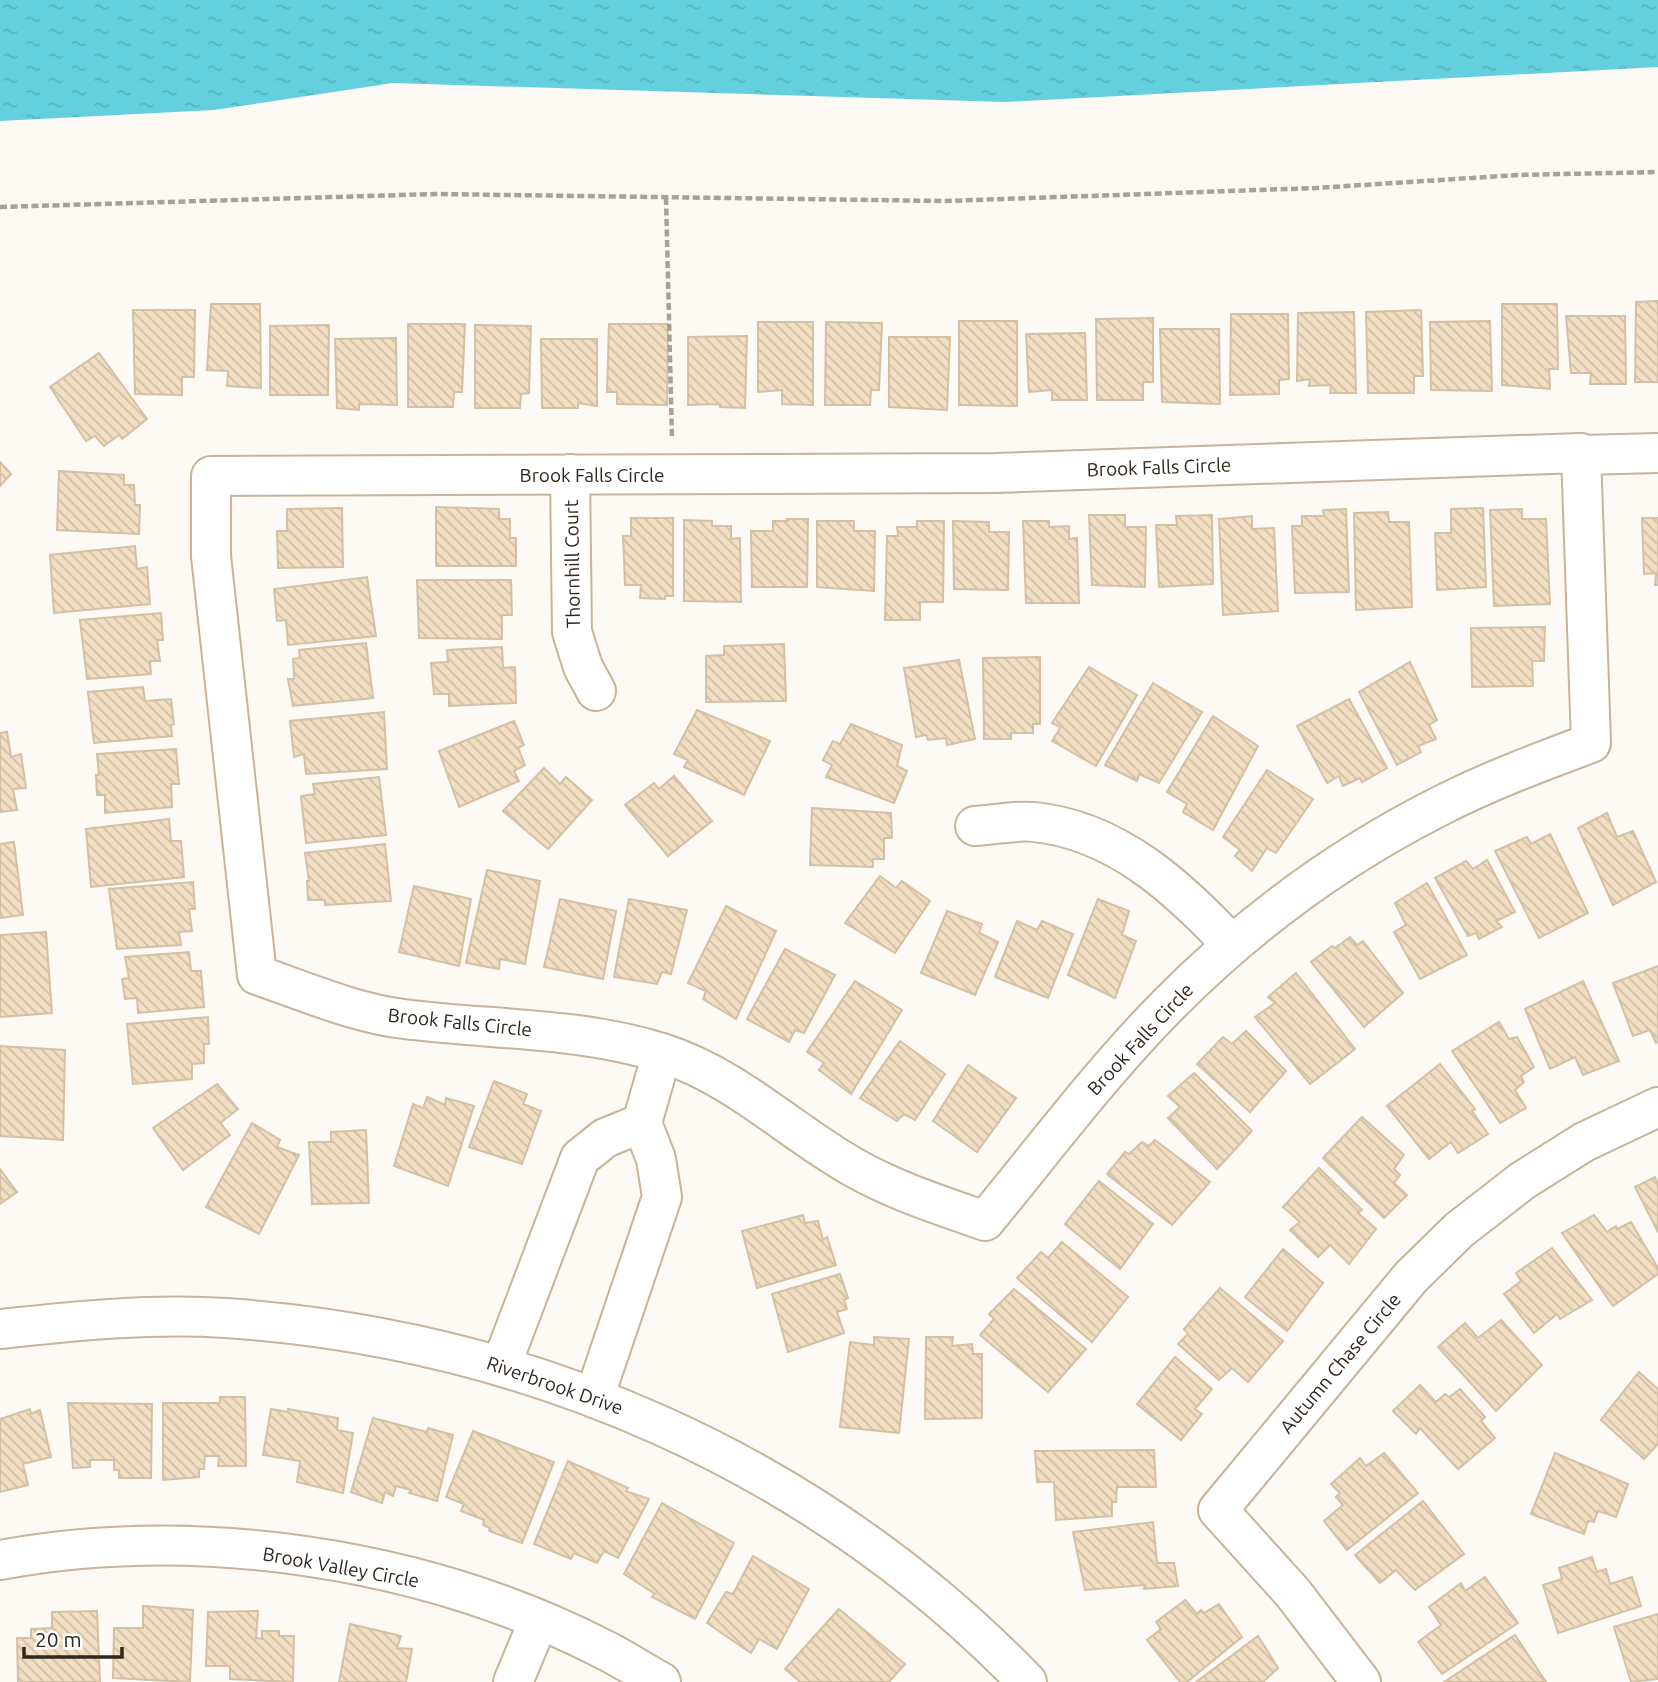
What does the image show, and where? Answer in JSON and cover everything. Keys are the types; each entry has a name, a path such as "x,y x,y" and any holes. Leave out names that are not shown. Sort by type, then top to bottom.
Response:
{"street":[{"path":"1582,455 1658,453"},
{"name":"Brook Falls Circle","path":"1582,455 1591,743 1514,772 1439,806 1352,857 1290,900 1232,946 1167,1006 1110,1069 985,1220 897,1190 851,1166 733,1085 685,1061 662,1053 614,1040 574,1034 401,1019 345,1005 257,975 211,556 211,475 996,473 1582,455"},
{"name":"Thornhill Court","path":"570,474 572,632 583,667 596,691"},
{"path":"975,827 1031,821 1067,827 1099,839 1149,868 1170,884 1190,901 1232,946"},
{"path":"594,1398 662,1197 656,1159 642,1123 662,1053"},
{"name":"Autumn Chase Circle","path":"1361,1682 1293,1593 1218,1510 1411,1277 1459,1230 1522,1181 1584,1142 1658,1107"},
{"path":"501,1366 580,1158 605,1138 642,1123"},
{"name":"Riverbrook Drive","path":"0,1329 113,1318 223,1318 325,1328 428,1346 521,1371 637,1413 725,1455 806,1502 918,1581 999,1653 1027,1682"},
{"name":"Brook Valley Circle","path":"0,1560 116,1547 206,1547 287,1553 380,1570 462,1592 539,1620 601,1648 662,1682"},
{"path":"513,1682 539,1620"}],"path":[{"path":"0,207 435,194 946,201 1316,188 1518,175 1658,172"},
{"path":"666,198 670,408 675,475"}],"water":[{"path":"0,0 1658,0 1658,67 1005,102 393,83 214,110 0,121"}],"building":[{"path":"1658,301 1658,382 1635,382 1636,302"},
{"path":"211,304 260,304 261,388 227,386 228,371 207,370"},
{"path":"1502,304 1557,304 1558,369 1549,369 1550,389 1502,385"},
{"path":"133,310 195,310 194,377 182,377 182,395 135,394"},
{"path":"1421,310 1423,376 1414,376 1414,393 1368,393 1366,312"},
{"path":"1354,312 1356,393 1330,393 1331,385 1309,386 1310,379 1297,381 1298,313"},
{"path":"1231,314 1288,314 1289,379 1279,380 1279,394 1230,395"},
{"path":"1566,316 1625,316 1626,384 1590,384 1591,373 1571,373"},
{"path":"1153,318 1153,382 1143,382 1143,400 1097,400 1096,319"},
{"path":"959,321 1017,321 1017,406 959,405"},
{"path":"1490,321 1492,391 1431,390 1430,322"},
{"path":"758,322 813,322 813,405 782,404 782,390 758,392"},
{"path":"826,322 882,323 879,390 871,390 870,405 825,405"},
{"path":"408,324 465,324 462,392 454,392 453,407 408,407"},
{"path":"609,324 668,324 667,405 617,404 617,392 607,392"},
{"path":"329,325 328,395 270,395 270,326"},
{"path":"475,325 531,326 529,393 521,394 520,408 475,408"},
{"path":"1160,329 1219,329 1220,404 1162,402"},
{"path":"1085,333 1087,400 1052,400 1052,390 1029,392 1026,334"},
{"path":"747,336 745,408 720,407 720,404 688,405 688,337"},
{"path":"889,337 950,337 947,410 889,407"},
{"path":"396,338 397,405 359,404 359,410 337,408 335,339"},
{"path":"541,339 597,339 597,406 578,403 578,408 542,408"},
{"path":"99,353 147,419 122,439 119,435 104,446 95,436 86,441 50,387"},
{"path":"0,462 11,474 0,486"},
{"path":"59,471 124,475 124,485 134,485 135,505 140,505 139,534 57,530"},
{"path":"436,507 499,509 499,519 510,519 510,538 516,538 516,566 436,566"},
{"path":"342,508 343,567 278,568 277,531 287,531 287,509"},
{"path":"1483,508 1486,587 1437,590 1435,533 1451,533 1451,509"},
{"path":"1346,509 1349,592 1295,593 1292,526 1302,526 1302,516 1324,516 1323,510"},
{"path":"1522,509 1522,519 1546,519 1550,604 1494,606 1490,510"},
{"path":"1388,512 1389,522 1409,522 1412,607 1356,610 1354,513"},
{"path":"1089,515 1125,515 1125,527 1146,527 1145,587 1092,585"},
{"path":"1212,515 1213,584 1159,587 1156,525 1177,525 1176,516"},
{"path":"1252,516 1252,529 1274,528 1278,611 1223,615 1219,519"},
{"path":"631,518 673,518 673,596 665,596 665,599 640,598 641,585 625,585 623,536 631,536"},
{"path":"1642,518 1658,518 1658,585 1655,585 1656,573 1644,574"},
{"path":"787,519 808,519 807,587 752,587 751,531 773,531 773,521 788,521"},
{"path":"684,520 712,521 712,526 731,526 731,539 740,538 741,602 684,601"},
{"path":"817,521 854,521 854,531 875,531 874,591 817,587"},
{"path":"917,521 944,521 943,602 920,602 920,620 885,620 887,536 898,536 897,527 917,527"},
{"path":"953,521 989,522 989,532 1009,532 1008,590 954,589"},
{"path":"1023,521 1049,521 1049,527 1069,526 1069,539 1077,538 1079,603 1026,603"},
{"path":"135,546 137,569 147,567 150,604 54,613 50,555"},
{"path":"367,577 376,636 288,645 286,620 277,621 274,589"},
{"path":"417,580 511,580 512,615 502,615 502,639 419,638"},
{"path":"161,613 163,640 157,640 160,661 150,661 151,674 87,679 80,620"},
{"path":"1545,627 1544,661 1532,661 1533,686 1472,687 1471,628"},
{"path":"366,643 373,698 293,706 288,679 294,679 293,659 300,658 299,650"},
{"path":"784,644 786,701 706,702 706,656 724,655 724,646"},
{"path":"502,647 503,668 515,667 516,703 449,706 449,694 434,694 431,663 448,662 447,650"},
{"path":"1040,657 1040,724 1033,724 1033,733 1011,733 1011,739 984,739 983,658"},
{"path":"959,660 975,739 947,745 946,738 928,740 926,735 916,737 904,668"},
{"path":"1410,662 1437,720 1429,725 1436,739 1418,746 1421,752 1397,765 1359,692"},
{"path":"1089,667 1137,695 1096,766 1052,741 1061,727 1052,723"},
{"path":"1153,683 1202,712 1159,783 1139,774 1137,781 1105,765"},
{"path":"143,687 145,701 171,699 174,724 171,725 172,736 94,743 88,692"},
{"path":"1349,699 1387,768 1362,782 1360,778 1343,786 1339,776 1327,783 1297,726"},
{"path":"697,710 770,741 744,795 684,767 688,760 674,754"},
{"path":"384,712 387,769 306,774 304,754 294,757 290,721"},
{"path":"1213,716 1258,746 1213,830 1183,812 1187,804 1167,792"},
{"path":"514,721 524,745 518,748 525,765 514,771 519,781 459,807 439,751"},
{"path":"851,724 902,745 897,766 907,771 894,803 826,777 832,765 823,760 833,741 840,744"},
{"path":"7,732 11,757 21,754 26,788 13,789 17,810 0,812 0,733"},
{"path":"176,749 179,784 171,784 172,807 105,813 105,795 97,795 97,754"},
{"path":"544,768 560,784 566,777 592,800 548,849 503,811"},
{"path":"1267,770 1313,799 1276,853 1267,848 1252,871 1235,856 1240,850 1223,837"},
{"path":"674,776 712,821 668,856 625,805 654,783 659,789"},
{"path":"379,777 386,835 306,843 301,796 315,794 313,784"},
{"path":"812,808 891,813 892,838 884,838 884,859 873,859 873,867 810,865"},
{"path":"1607,813 1617,837 1633,831 1656,882 1613,905 1578,828"},
{"path":"169,819 171,841 181,841 184,877 91,887 86,829"},
{"path":"1550,834 1588,913 1539,938 1495,851 1527,837 1531,844"},
{"path":"14,842 23,915 0,918 0,844"},
{"path":"385,844 391,901 325,905 325,900 308,900 309,881 305,853"},
{"path":"1487,860 1515,912 1496,921 1502,927 1479,939 1476,933 1468,936 1435,878 1466,861 1473,869"},
{"path":"487,870 540,881 525,964 500,959 499,969 466,963"},
{"path":"880,876 896,888 902,881 930,901 895,953 845,923"},
{"path":"193,882 195,909 189,909 192,931 179,932 181,945 117,949 109,889"},
{"path":"1427,883 1467,955 1420,979 1394,932 1406,925 1395,903"},
{"path":"414,886 471,899 459,966 399,952"},
{"path":"560,899 616,911 603,979 544,967"},
{"path":"629,899 687,910 671,974 662,972 657,984 614,977"},
{"path":"1098,899 1129,911 1122,935 1136,941 1115,998 1068,975"},
{"path":"726,906 776,931 736,1019 703,999 706,991 688,983"},
{"path":"947,911 982,924 979,933 998,942 975,995 921,973"},
{"path":"1017,921 1037,930 1042,921 1073,934 1048,998 995,977"},
{"path":"46,932 52,1013 0,1017 0,935"},
{"path":"1350,937 1357,945 1363,941 1403,993 1364,1027 1311,962 1332,946 1335,948"},
{"path":"785,949 835,975 804,1033 795,1030 789,1042 747,1019"},
{"path":"189,952 191,971 201,971 204,1007 138,1013 137,998 125,999 122,979 129,978 125,957"},
{"path":"1658,966 1656,1043 1650,1030 1633,1036 1613,983"},
{"path":"1296,973 1355,1049 1310,1084 1255,1017 1275,1003 1268,997"},
{"path":"855,981 902,1010 851,1094 819,1070 824,1063 807,1052"},
{"path":"1583,981 1619,1061 1583,1075 1575,1057 1550,1069 1525,1009"},
{"path":"208,1017 209,1044 204,1044 204,1063 192,1064 192,1079 133,1084 127,1024"},
{"path":"1499,1022 1509,1039 1517,1037 1534,1067 1521,1076 1524,1082 1515,1090 1526,1108 1500,1123 1452,1051"},
{"path":"1246,1031 1286,1071 1250,1112 1197,1064 1223,1037 1232,1044"},
{"path":"900,1041 945,1074 915,1120 904,1114 897,1121 860,1098"},
{"path":"0,1046 65,1050 63,1140 0,1136"},
{"path":"1440,1064 1475,1109 1472,1111 1488,1134 1458,1153 1451,1142 1429,1159 1387,1106"},
{"path":"968,1065 1016,1098 977,1152 933,1121"},
{"path":"1194,1073 1252,1131 1217,1169 1168,1118 1180,1107 1168,1096"},
{"path":"494,1081 527,1094 523,1104 541,1111 522,1164 469,1147"},
{"path":"217,1084 238,1109 220,1123 230,1135 183,1170 153,1128"},
{"path":"427,1097 445,1105 446,1098 474,1106 448,1186 394,1166 413,1104 423,1108"},
{"path":"1362,1117 1404,1155 1394,1169 1400,1175 1394,1183 1407,1195 1384,1218 1323,1158"},
{"path":"252,1123 280,1140 277,1147 299,1155 259,1234 206,1207"},
{"path":"366,1130 369,1203 312,1204 309,1142 331,1142 331,1132"},
{"path":"1155,1140 1210,1182 1172,1225 1107,1174 1125,1152 1129,1154 1142,1142 1149,1146"},
{"path":"1319,1168 1362,1210 1358,1213 1376,1229 1349,1264 1330,1245 1318,1257 1290,1230 1300,1222 1283,1207"},
{"path":"0,1169 17,1192 0,1204"},
{"path":"1655,1177 1658,1184 1658,1232 1635,1187"},
{"path":"1099,1181 1153,1224 1120,1269 1065,1224"},
{"path":"803,1215 805,1223 818,1221 823,1240 827,1237 836,1265 757,1288 742,1231"},
{"path":"1594,1215 1607,1232 1631,1222 1658,1268 1658,1274 1613,1306 1562,1233"},
{"path":"1062,1242 1128,1297 1092,1342 1017,1278 1041,1252 1048,1258"},
{"path":"1552,1248 1592,1300 1560,1319 1557,1314 1534,1333 1504,1294 1521,1281 1516,1273"},
{"path":"1283,1249 1323,1283 1287,1331 1245,1297"},
{"path":"840,1274 848,1298 844,1300 847,1309 837,1312 844,1333 788,1352 772,1294"},
{"path":"1220,1288 1283,1341 1248,1382 1232,1368 1219,1380 1178,1344 1188,1334 1184,1329"},
{"path":"1014,1289 1086,1349 1048,1392 980,1335 994,1319 989,1314"},
{"path":"1501,1320 1542,1365 1496,1411 1438,1347 1465,1323 1478,1338"},
{"path":"874,1337 909,1339 899,1433 840,1427 850,1342 874,1345"},
{"path":"926,1337 953,1337 952,1346 972,1344 973,1354 982,1354 982,1418 925,1419"},
{"path":"1175,1357 1212,1389 1195,1409 1202,1414 1181,1440 1137,1404"},
{"path":"1639,1372 1658,1389 1658,1444 1644,1459 1601,1420"},
{"path":"1420,1385 1436,1402 1445,1394 1449,1397 1460,1389 1485,1417 1481,1421 1495,1438 1458,1469 1420,1428 1416,1434 1393,1411"},
{"path":"220,1397 245,1397 246,1466 218,1466 219,1456 205,1456 204,1469 199,1469 199,1477 163,1480 163,1403 220,1403"},
{"path":"68,1403 152,1404 151,1478 119,1478 119,1470 114,1470 114,1460 90,1460 90,1467 73,1468"},
{"path":"30,1409 31,1414 40,1410 51,1457 23,1464 28,1485 0,1492 0,1419"},
{"path":"271,1409 288,1412 288,1409 338,1418 337,1430 353,1433 343,1493 297,1482 300,1461 263,1455"},
{"path":"373,1418 427,1432 428,1428 453,1435 437,1501 409,1493 411,1490 396,1486 393,1496 385,1492 382,1503 351,1492"},
{"path":"473,1431 554,1462 522,1543 489,1531 490,1528 483,1525 484,1520 461,1511 464,1504 446,1497"},
{"path":"1154,1450 1156,1487 1117,1487 1116,1502 1112,1502 1112,1516 1056,1520 1054,1482 1037,1482 1035,1451"},
{"path":"1384,1453 1418,1493 1347,1550 1324,1521 1343,1505 1336,1497 1340,1493 1331,1484 1360,1458 1366,1466"},
{"path":"1555,1453 1628,1484 1616,1517 1598,1511 1594,1522 1588,1521 1584,1534 1531,1514"},
{"path":"568,1461 628,1488 626,1491 649,1499 618,1558 604,1551 597,1563 574,1553 571,1559 534,1544"},
{"path":"1423,1501 1464,1554 1415,1590 1396,1570 1380,1583 1355,1555"},
{"path":"662,1503 734,1543 695,1619 652,1597 655,1594 624,1574"},
{"path":"1153,1522 1157,1563 1174,1563 1178,1586 1144,1589 1145,1585 1085,1590 1073,1532"},
{"path":"753,1556 809,1589 777,1649 759,1639 751,1653 707,1623 726,1592 733,1594"},
{"path":"1592,1557 1597,1572 1606,1569 1610,1584 1632,1577 1641,1606 1558,1633 1543,1585 1562,1579 1559,1568"},
{"path":"1485,1577 1518,1623 1442,1674 1418,1642 1441,1625 1429,1607 1461,1583 1465,1591"},
{"path":"1185,1600 1197,1614 1219,1604 1242,1637 1187,1682 1180,1682 1147,1640 1161,1629 1156,1622"},
{"path":"143,1606 193,1610 190,1682 113,1678 114,1628 143,1628"},
{"path":"839,1609 905,1664 889,1682 800,1682 785,1669"},
{"path":"97,1611 100,1682 18,1682 17,1638 31,1638 31,1629 52,1628 52,1612"},
{"path":"258,1611 256,1638 262,1639 262,1631 279,1631 279,1636 294,1636 293,1682 230,1679 230,1666 206,1666 208,1612"},
{"path":"1658,1614 1658,1679 1631,1682 1614,1627"},
{"path":"350,1624 401,1636 397,1648 412,1649 406,1682 339,1682"},
{"path":"1515,1635 1546,1682 1444,1682"},
{"path":"1258,1636 1278,1668 1263,1682 1196,1682"}]}
